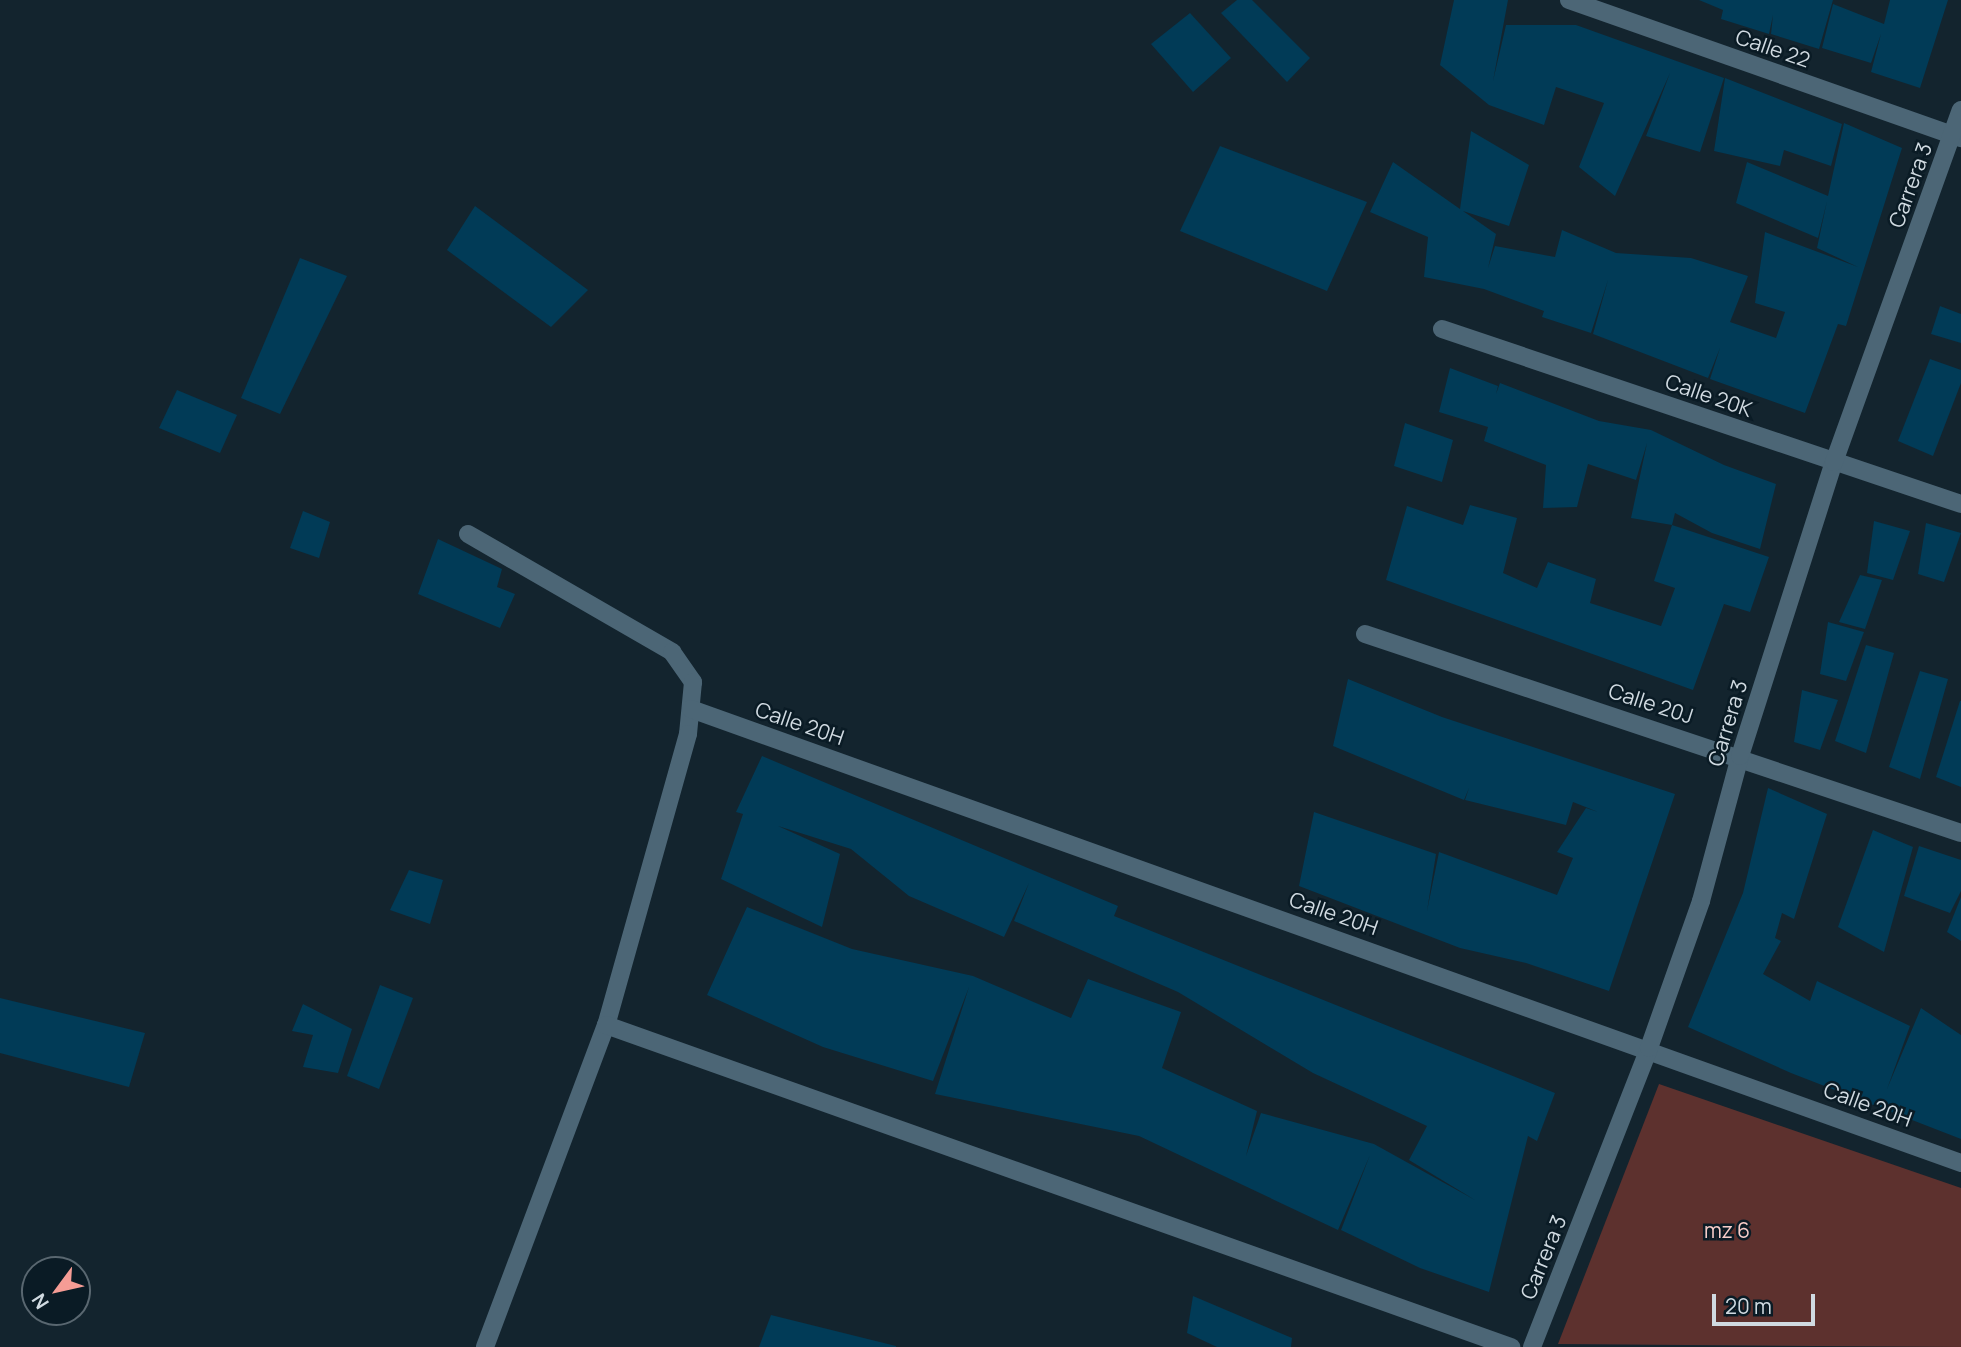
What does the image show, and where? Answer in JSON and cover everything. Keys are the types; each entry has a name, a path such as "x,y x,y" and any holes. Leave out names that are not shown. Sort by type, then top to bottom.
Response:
{"street":[{"name":"Calle 22","path":"1569,0 1956,137"},
{"name":"Carrera 3","path":"1532,1347 1649,1048 1701,901 1740,756 1834,462 1956,137 1961,110"},
{"name":"Calle 20K","path":"1442,329 1961,504"},
{"path":"468,534 672,652 693,682 688,734 606,1025 485,1347"},
{"name":"Calle 20J","path":"1365,634 1740,756 1961,833"},
{"name":"Calle 20H","path":"691,709 1649,1048 1961,1163"},
{"path":"606,1025 1511,1347"}],"green space":[{"name":"mz 6","path":"1659,1084 1961,1188 1961,1347 1558,1344"}],"building":[{"path":"1237,0 1252,0 1310,58 1287,82 1221,13"},
{"path":"1454,0 1508,0 1493,81 1506,25 1576,25 1724,78 1700,152 1646,136 1670,73 1615,196 1579,167 1604,103 1556,87 1544,125 1489,105 1440,65"},
{"path":"1699,0 1833,0 1819,49 1771,34 1773,15 1769,34 1721,19 1723,10"},
{"path":"1890,0 1948,0 1920,88 1871,72 1881,34 1871,63 1822,48 1833,4 1884,24"},
{"path":"1190,13 1231,58 1193,92 1151,44"},
{"path":"1725,78 1842,124 1831,166 1784,150 1780,166 1714,151"},
{"path":"1844,123 1902,148 1846,326 1838,324 1805,413 1710,379 1720,348 1708,378 1593,334 1608,280 1591,333 1542,317 1544,311 1484,289 1424,277 1428,237 1370,212 1393,162 1460,209 1471,131 1529,165 1509,226 1463,211 1496,234 1488,268 1495,246 1555,257 1562,230 1616,253 1691,258 1748,276 1730,322 1776,338 1785,312 1755,303 1765,232 1858,267 1817,248 1827,201 1818,238 1736,203 1747,162 1828,196"},
{"path":"1220,146 1367,202 1327,291 1180,231"},
{"path":"475,206 588,290 551,327 447,250"},
{"path":"300,258 347,276 280,414 241,398"},
{"path":"1940,306 1961,314 1961,343 1931,334"},
{"path":"1930,359 1961,370 1961,383 1933,456 1898,441"},
{"path":"1450,368 1498,386 1496,394 1500,383 1599,421 1651,430 1724,465 1776,484 1760,549 1712,533 1675,513 1672,525 1631,518 1647,443 1636,480 1588,464 1577,507 1543,508 1546,465 1484,441 1488,427 1439,412"},
{"path":"177,390 237,415 220,453 159,428"},
{"path":"1405,423 1453,440 1442,482 1394,466"},
{"path":"1470,505 1517,518 1503,573 1537,588 1548,562 1596,579 1590,603 1661,626 1675,588 1654,581 1672,525 1769,557 1750,612 1724,604 1693,690 1386,580 1407,506 1463,525"},
{"path":"303,511 330,522 319,558 290,548"},
{"path":"1874,521 1910,531 1893,580 1867,573"},
{"path":"1926,523 1961,533 1944,582 1918,574"},
{"path":"438,539 502,569 497,587 515,594 500,628 418,594"},
{"path":"1860,575 1882,580 1865,629 1839,622"},
{"path":"1828,622 1864,632 1846,681 1820,674"},
{"path":"1866,645 1894,653 1866,753 1835,741"},
{"path":"1920,671 1948,679 1920,779 1889,767"},
{"path":"1348,679 1442,717 1675,794 1609,991 1526,963 1460,948 1299,886 1314,812 1436,854 1427,911 1439,852 1557,895 1573,858 1557,852 1586,808 1598,812 1573,802 1566,825 1465,800 1469,788 1464,800 1333,746"},
{"path":"1802,690 1838,700 1820,750 1794,742"},
{"path":"1961,701 1961,787 1936,777"},
{"path":"762,756 1118,906 1114,916 1555,1093 1537,1141 1528,1136 1489,1292 1420,1268 1341,1230 1370,1155 1338,1230 1139,1136 935,1094 969,987 933,1081 823,1047 707,995 747,907 852,949 973,976 1071,1018 1088,979 1181,1012 1162,1068 1257,1111 1246,1156 1261,1113 1374,1144 1475,1200 1409,1160 1427,1126 1313,1073 1178,992 1014,921 1029,883 1004,937 909,896 851,849 778,826 840,854 822,927 721,879 743,814 736,812"},
{"path":"1768,788 1827,814 1794,919 1782,913 1775,938 1781,941 1763,974 1810,1001 1817,981 1910,1026 1887,1089 1921,1008 1961,1035 1961,1139 1791,1073 1688,1027 1743,893"},
{"path":"1873,830 1913,847 1884,952 1838,927"},
{"path":"1919,846 1961,860 1961,891 1950,913 1904,896"},
{"path":"409,870 443,880 430,924 390,910"},
{"path":"1961,897 1961,941 1947,932"},
{"path":"380,985 413,998 379,1089 347,1076"},
{"path":"0,998 145,1033 129,1087 0,1053"},
{"path":"303,1004 352,1029 338,1073 303,1067 313,1035 292,1031"},
{"path":"1193,1296 1292,1338 1291,1347 1217,1347 1187,1333"},
{"path":"771,1315 896,1346 896,1347 759,1347"}]}
